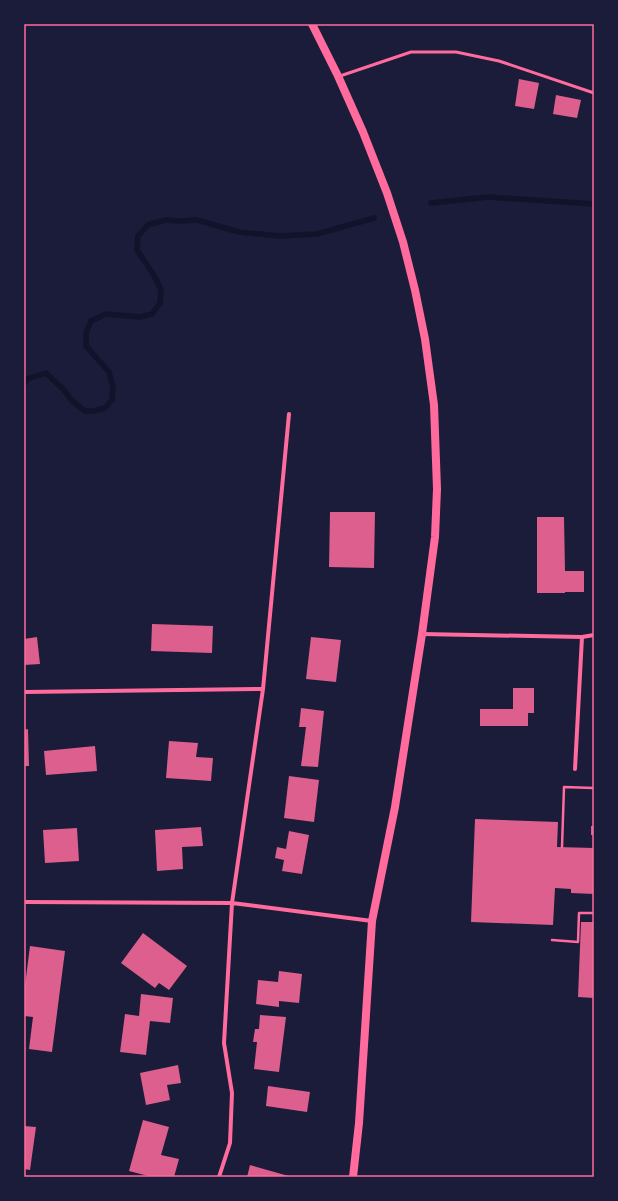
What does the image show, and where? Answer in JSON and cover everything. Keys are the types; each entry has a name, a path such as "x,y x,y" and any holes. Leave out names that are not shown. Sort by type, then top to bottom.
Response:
{"main road":[{"path":"312,24 338,76 363,132 392,207 416,290 425,339 434,405 437,489 435,537 422,634 395,807 372,921 359,1122 353,1177"}],"street":[{"path":"219,1177 230,1143 232,1093 224,1043 232,903 263,689 289,414"},
{"path":"422,634 582,637 594,635"},
{"path":"575,769 582,637"},
{"path":"24,692 263,689"},
{"path":"24,902 232,903 372,921"}],"lane":[{"path":"338,76 411,52 456,52 499,61 594,93"}],"path":[{"path":"562,847 564,787 594,788"},
{"path":"552,940 578,942 579,913 594,913"}],"building":[{"path":"519,79 539,83 534,109 515,106"},
{"path":"556,95 581,100 577,118 553,114"},
{"path":"330,512 375,512 374,568 329,567"},
{"path":"537,517 564,517 565,571 584,571 584,592 537,593"},
{"path":"152,624 213,626 212,653 151,651"},
{"path":"37,637 40,664 24,665 24,639"},
{"path":"311,637 341,640 336,682 306,679"},
{"path":"513,688 534,688 534,713 528,713 528,726 480,726 480,709 513,709"},
{"path":"301,708 324,711 318,767 301,766 306,727 299,727"},
{"path":"28,729 29,766 24,766 24,730"},
{"path":"169,741 198,743 196,757 213,758 211,781 166,778"},
{"path":"95,746 97,771 46,775 44,751"},
{"path":"289,776 319,780 314,822 284,818"},
{"path":"475,819 558,822 557,847 594,848 594,894 571,893 571,889 555,888 553,925 471,922"},
{"path":"591,826 594,826 594,835 591,835"},
{"path":"201,827 203,846 182,847 183,869 157,871 155,830"},
{"path":"77,828 79,861 45,863 43,830"},
{"path":"289,831 309,835 302,874 282,871 284,860 275,858 277,847 286,849"},
{"path":"581,922 594,922 594,998 578,997"},
{"path":"143,933 187,966 169,990 159,983 155,988 121,963"},
{"path":"30,946 65,951 52,1052 29,1049 33,1017 24,1016 24,993"},
{"path":"279,971 302,974 299,1003 279,1001 279,1007 256,1004 258,980 278,982"},
{"path":"141,994 173,998 170,1023 150,1021 146,1055 120,1052 125,1014 139,1016"},
{"path":"260,1015 286,1017 279,1072 254,1069 257,1042 253,1042 255,1029 259,1029"},
{"path":"178,1065 181,1083 167,1085 170,1100 146,1105 140,1073"},
{"path":"268,1086 310,1092 307,1112 266,1106"},
{"path":"143,1120 169,1127 161,1155 179,1159 174,1177 152,1177 129,1171"},
{"path":"24,1126 36,1127 30,1170 24,1169"},
{"path":"250,1165 292,1177 247,1177"}],"waterway":[{"path":"431,203 488,197 594,204"},
{"path":"24,384 27,379 46,373 63,389 73,402 85,411 94,411 105,408 112,400 113,388 109,372 86,346 86,333 91,321 106,314 140,317 152,314 160,303 161,290 155,277 137,250 138,236 148,225 165,220 197,220 239,232 280,236 317,234 374,218"}]}
